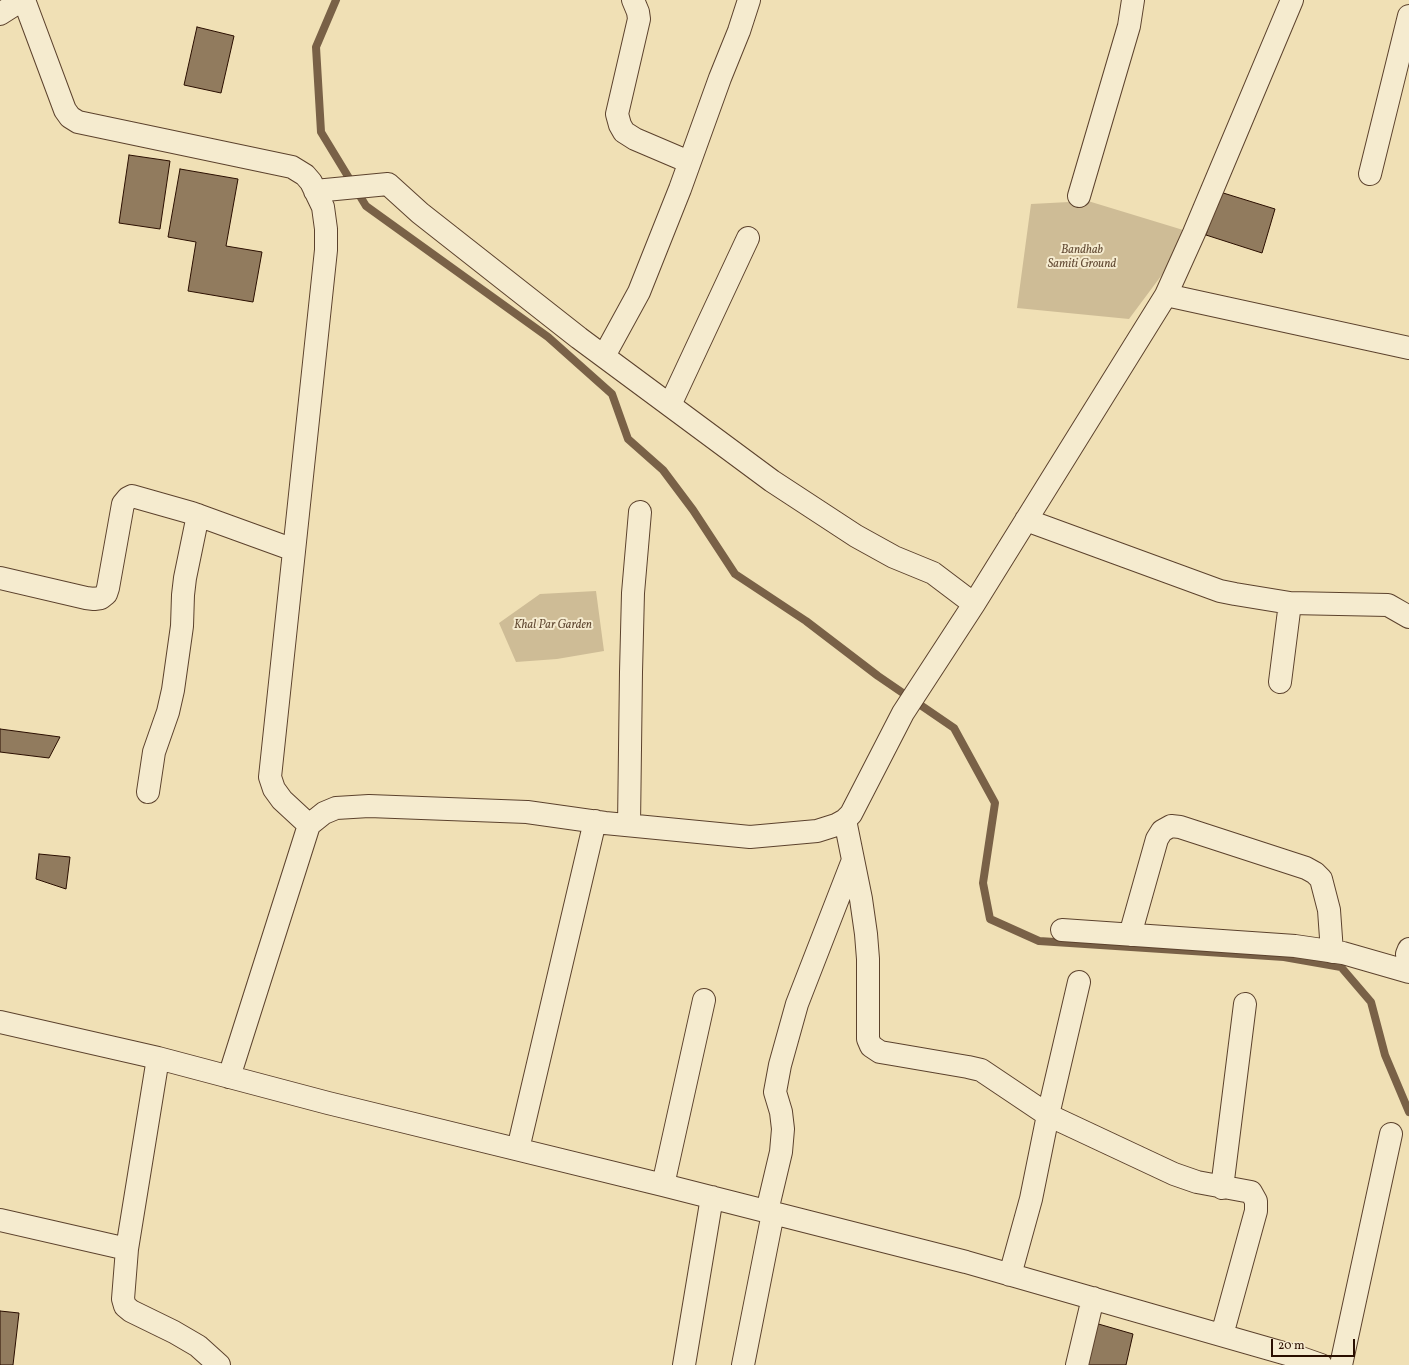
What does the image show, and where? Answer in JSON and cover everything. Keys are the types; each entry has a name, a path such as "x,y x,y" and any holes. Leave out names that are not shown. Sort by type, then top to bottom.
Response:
{"street":[{"path":"0,14 23,0 65,110 70,117 78,122 292,167 305,175 315,190 323,207 325,217 326,250 270,777 274,789 282,800 309,825"},
{"path":"633,0 639,18 617,114 618,120 624,132 635,139 689,162"},
{"path":"604,356 639,292 739,32 749,0"},
{"path":"1079,196 1129,26 1134,0"},
{"path":"229,1076 309,825 324,813 336,808 355,806 527,812 739,837 762,837 817,831 836,825 845,820 851,814 903,713 974,604 1166,295 1194,233 1292,0"},
{"path":"1370,174 1409,16"},
{"path":"315,190 388,184 420,213 604,356 778,486 856,536 894,557 933,573 974,604"},
{"path":"670,405 748,238"},
{"path":"1166,295 1409,348"},
{"path":"0,578 86,598 101,598 106,594 108,588 123,504 132,496 198,515 294,550"},
{"path":"629,825 630,672 633,593 640,512"},
{"path":"148,792 154,752 168,712 173,690 181,633 185,578 198,515"},
{"path":"1026,520 1220,590 1235,594 1290,603 1388,605 1409,617"},
{"path":"1280,682 1290,603"},
{"path":"845,820 866,934 868,959 868,1039 871,1046 880,1052 968,1066 981,1070 1048,1115 1174,1174 1197,1182 1222,1188 1251,1192 1257,1205 1222,1335"},
{"path":"518,1149 595,821"},
{"path":"1130,935 1157,839 1162,831 1171,826 1180,827 1306,868 1315,873 1321,879 1330,910 1332,952"},
{"path":"743,1365 781,1152 783,1129 781,1112 775,1092 780,1065 797,1004 853,860"},
{"path":"1062,930 1295,946 1343,954 1409,970 1407,954 1409,949"},
{"path":"1010,1275 1031,1199 1048,1115 1079,982"},
{"path":"663,1185 704,1000"},
{"path":"1222,1188 1246,1004"},
{"path":"0,1022 158,1058 328,1103 712,1197 966,1262 1222,1335 1321,1365"},
{"path":"158,1058 126,1249 123,1299 125,1306 130,1311 174,1332 198,1346 219,1365"},
{"path":"1341,1365 1391,1134"},
{"path":"684,1365 712,1197"},
{"path":"0,1220 126,1249"},
{"path":"1078,1365 1093,1298"}],"green space":[{"name":"Bandhab Samiti Ground","path":"1088,201 1193,233 1129,319 1017,308 1031,204"},
{"name":"Khal Par Garden","path":"596,591 604,651 557,659 516,662 499,623 540,594"}],"building":[{"path":"197,27 234,36 221,93 184,85"},
{"path":"129,155 170,161 160,229 119,223"},
{"path":"180,169 238,179 226,246 262,252 253,302 188,291 196,242 168,237"},
{"path":"1220,192 1275,209 1262,253 1206,235"},
{"path":"0,729 60,737 49,758 0,752"},
{"path":"39,854 70,857 66,889 36,879"},
{"path":"0,1311 19,1313 13,1365 0,1365"},
{"path":"1095,1323 1133,1334 1126,1365 1085,1365"}],"waterway":[{"path":"336,0 316,47 321,132 366,206 548,337 612,394 628,439 663,470 693,510 735,574 806,621 878,676 954,728 995,803 983,883 990,919 1039,941 1284,957 1341,967 1371,1002 1385,1055 1409,1112"}]}
